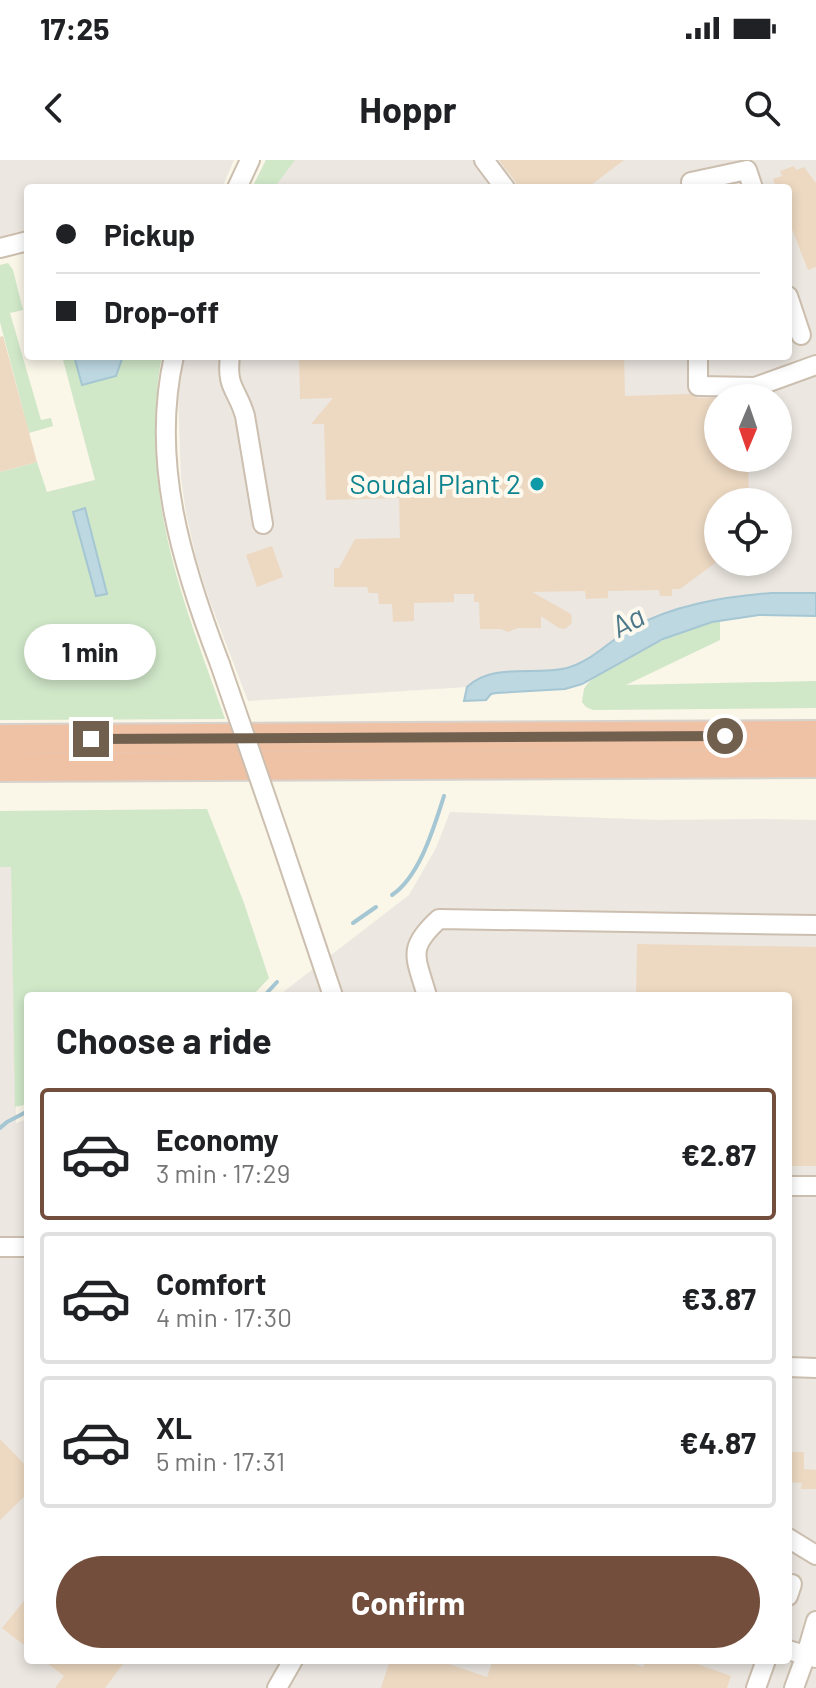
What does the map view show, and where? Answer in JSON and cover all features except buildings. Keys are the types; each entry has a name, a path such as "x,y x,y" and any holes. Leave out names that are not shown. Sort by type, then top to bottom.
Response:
{"highway":[{"path":"0,739 816,735"},
{"path":"0,767 816,763"}],"street":[{"path":"239,184 250,160"},
{"path":"484,160 502,184"},
{"path":"691,184 747,170 752,184"},
{"path":"0,248 24,242"},
{"path":"792,307 802,335"},
{"path":"173,360 168,385 165,436 168,483 184,560 332,992"},
{"path":"230,360 228,377 245,416 263,524"},
{"path":"698,360 698,386 755,387 816,365"},
{"path":"426,992 415,953 423,933 439,919 816,925"},
{"path":"792,1186 816,1186"},
{"path":"0,1247 24,1247"},
{"path":"792,1367 816,1368"},
{"path":"792,1540 816,1555"},
{"path":"794,1688 816,1621"},
{"path":"277,1688 291,1664"},
{"path":"756,1688 765,1664"}],"shaded area":[{"path":"0,160 234,160 224,184 24,184 24,237 0,243"},
{"path":"266,160 816,160 816,593 746,595 626,631 600,652 577,665 474,681 467,687 248,701 196,558 181,478 178,394 183,360 792,360 792,184 254,184"},
{"path":"450,812 657,820 816,820 816,1688 0,1688 0,867 11,867 16,1123 24,1120 24,1664 792,1664 792,992 283,992 409,895 436,848"}],"green space":[{"path":"266,160 295,160 277,184 254,184"},
{"path":"8,263 13,270 23,310 10,313 41,420 51,418 53,426 29,433 0,322 0,265"},
{"path":"63,360 75,360 82,385 116,376 122,360 161,360 156,429 161,505 177,577 225,719 0,720 0,472 37,462 47,492 95,480"},
{"path":"720,621 720,640 626,685 816,681 816,708 593,710 582,702 584,689 606,670 668,638"},
{"path":"207,809 269,978 256,992 24,992 24,1105 15,1107 11,867 0,867 0,811"}],"water":[{"path":"75,360 122,360 116,376 82,385"},
{"path":"85,508 107,594 96,596 73,512"},
{"path":"771,593 816,593 816,616 759,615 712,622 663,639 582,684 565,689 496,693 486,700 464,701 467,687 477,679 502,672 567,668 592,656 630,629 663,614 716,600"}],"waterway":[{"name":"Aa","path":"392,895 402,887 418,864 444,796"},
{"name":"Aa","path":"353,923 376,907"},
{"name":"Aa","path":"268,992 277,982"},
{"name":"Aa","path":"0,1128 24,1113"}],"place":[{"name":"Soudal Plant 2","path":"537,484"}],"route":[{"path":"91,739 725,736"}]}
